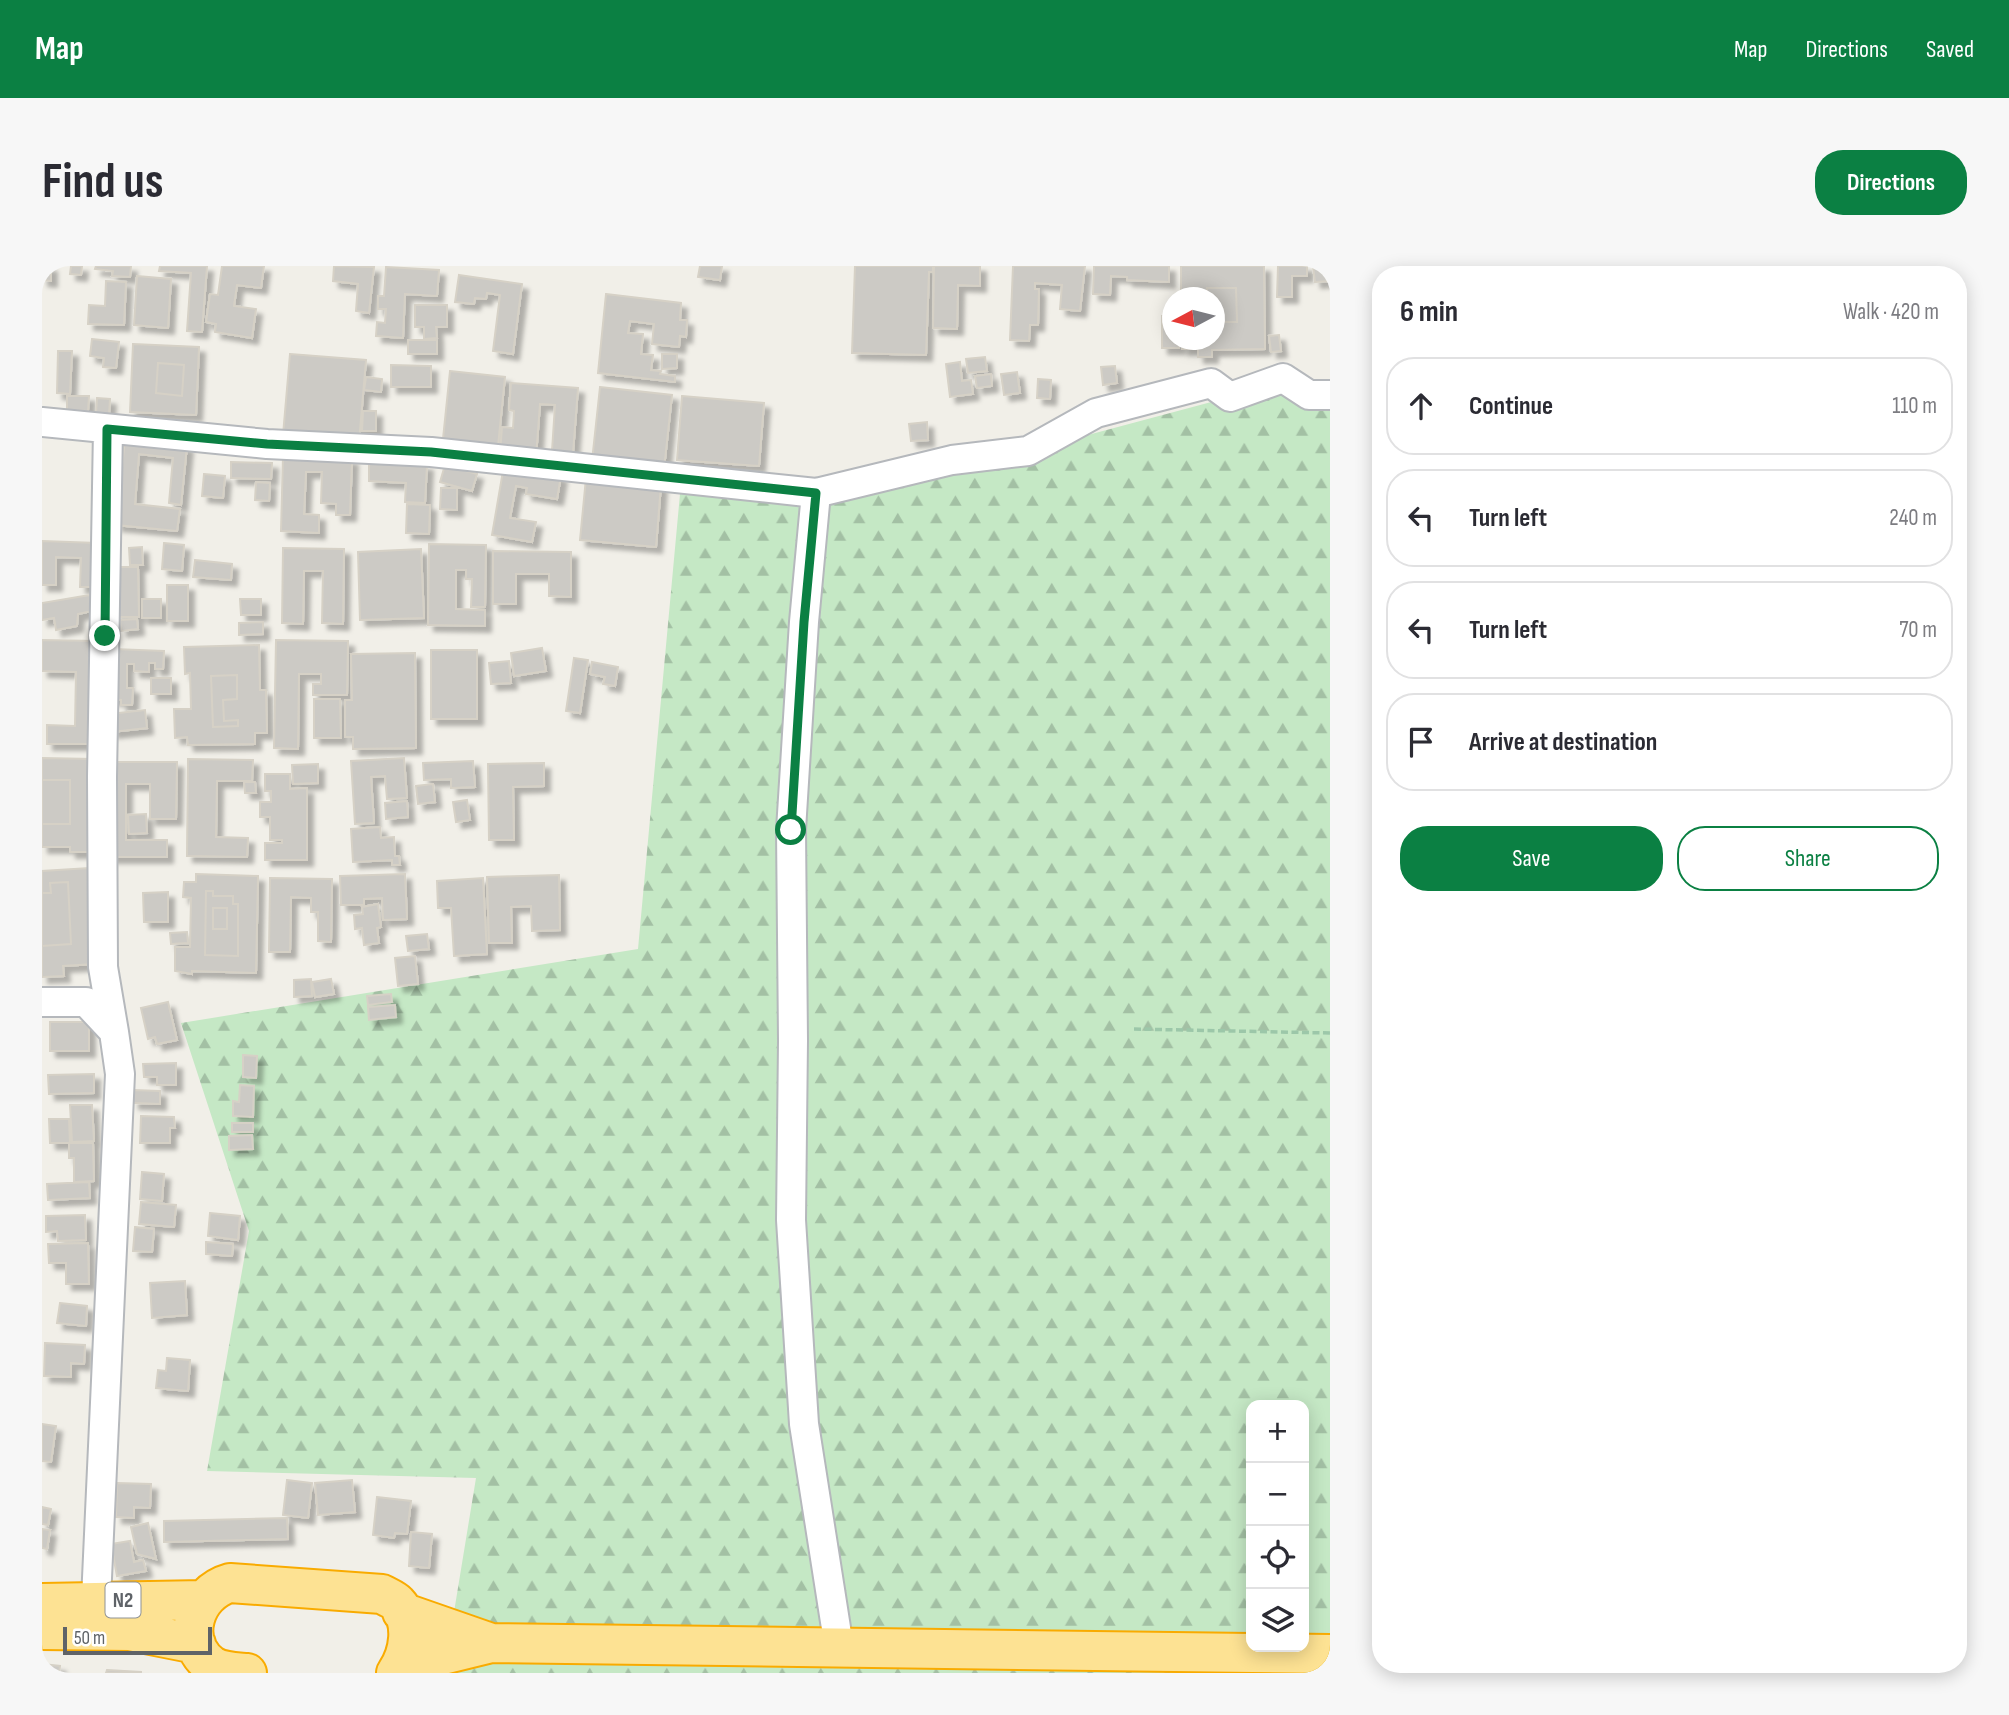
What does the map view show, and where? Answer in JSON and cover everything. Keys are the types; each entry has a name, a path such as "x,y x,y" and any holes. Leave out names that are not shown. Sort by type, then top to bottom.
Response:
{"highway":[{"path":"247,1673 225,1671 212,1666 196,1644 194,1634 195,1616 203,1600 216,1587 230,1583 382,1594 397,1602 408,1633 406,1655 399,1669"},
{"name":"N2","path":"42,1603 203,1600"},
{"path":"402,1612 491,1643"},
{"name":"N2","path":"42,1630 130,1631 196,1644"},
{"path":"399,1669 491,1643 1330,1654"}],"street":[{"path":"42,422 267,444 431,452 816,493 952,460 1028,451 1096,413 1211,383 1230,397 1283,378 1309,395 1330,396"},
{"path":"96,1600 120,1074 103,967 102,777 107,429"},
{"path":"816,493 804,622 791,830 791,1220 804,1424 839,1647"},
{"path":"42,1002 86,1002 114,1032"}],"path":[{"path":"1134,1029 1330,1032"}],"green space":[{"path":"1330,396 1330,1673 444,1673 476,1478 207,1471 249,1231 181,1023 638,949 680,494 816,493 1028,451 1230,397"}],"building":[{"path":"42,266 51,266 51,281 42,280"},
{"path":"71,266 82,266 81,275 70,274"},
{"path":"96,266 131,266 130,277 112,276 113,271 95,269"},
{"path":"160,266 207,266 202,332 187,331 191,273 159,271"},
{"path":"222,266 264,266 261,288 237,285 234,306 256,309 252,338 215,332 216,324 206,322 210,294 218,295"},
{"path":"334,266 374,267 369,313 356,311 358,284 333,281"},
{"path":"700,266 722,266 720,280 698,277"},
{"path":"855,266 933,266 933,272 929,272 926,355 852,353"},
{"path":"934,266 980,266 980,286 958,285 957,329 933,328"},
{"path":"1013,266 1085,266 1080,311 1060,309 1062,285 1035,283 1035,289 1039,289 1038,325 1030,325 1029,341 1010,340"},
{"path":"1094,266 1169,266 1169,282 1127,280 1127,277 1111,276 1110,295 1093,294"},
{"path":"1181,266 1264,266 1265,349 1225,350 1225,322 1237,322 1236,288 1181,287"},
{"path":"1278,266 1307,266 1307,276 1292,276 1292,297 1277,297"},
{"path":"1313,266 1330,266 1330,281 1315,282"},
{"path":"386,267 439,270 437,296 405,294 403,338 376,336 377,322 385,323 386,309 378,309 378,296 384,296"},
{"path":"459,275 522,284 513,354 493,351 500,295 487,293 486,299 475,298 474,304 455,302"},
{"path":"137,276 171,279 168,328 134,325"},
{"path":"106,281 126,282 124,325 88,324 89,305 105,306"},
{"path":"1225,288 1236,288 1237,322 1225,322"},
{"path":"606,294 681,303 680,320 687,320 686,337 680,336 679,347 652,344 654,324 630,321 628,333 643,334 641,354 653,355 651,370 675,376 675,382 598,373"},
{"path":"415,305 447,305 447,327 436,327 437,338 424,339 424,327 415,327"},
{"path":"1279,335 1281,351 1271,352 1269,336"},
{"path":"92,339 119,342 116,368 103,367 104,358 90,356"},
{"path":"408,340 437,340 437,354 408,354"},
{"path":"133,344 199,347 196,415 130,412","holes":["158,363 184,365 182,396 156,393"]},
{"path":"1198,350 1212,350 1212,357 1198,357"},
{"path":"58,351 72,351 70,394 57,393"},
{"path":"290,354 366,360 359,442 283,435"},
{"path":"662,354 677,354 677,368 662,369"},
{"path":"985,357 987,371 968,373 966,359"},
{"path":"960,362 962,381 971,380 973,394 950,397 946,364"},
{"path":"158,363 184,365 182,396 156,393"},
{"path":"391,365 431,366 431,387 391,387"},
{"path":"1115,366 1117,383 1103,385 1101,367"},
{"path":"450,371 505,377 498,446 443,439"},
{"path":"1017,372 1020,393 1004,395 1001,374"},
{"path":"991,374 992,386 977,388 975,376"},
{"path":"366,377 382,379 381,392 364,390"},
{"path":"1038,379 1051,380 1050,399 1037,398"},
{"path":"511,383 578,388 573,453 552,451 555,405 540,404 536,457 500,454 502,427 513,428 514,411 509,410"},
{"path":"600,387 672,395 664,469 592,461"},
{"path":"67,396 89,396 88,411 67,410"},
{"path":"682,396 764,403 759,466 677,460"},
{"path":"97,398 110,399 109,415 96,414"},
{"path":"363,411 376,411 376,431 362,431"},
{"path":"927,422 928,440 911,441 909,424"},
{"path":"125,439 187,446 181,505 169,503 173,458 139,454 135,504 180,509 177,531 116,525"},
{"path":"283,456 352,459 350,515 336,515 336,504 321,503 322,472 306,472 304,514 319,515 319,533 281,531"},
{"path":"369,461 427,465 425,503 405,502 406,483 369,481"},
{"path":"231,462 272,463 271,479 231,478"},
{"path":"445,465 477,474 472,491 440,482"},
{"path":"504,465 561,476 557,499 526,494 527,488 516,486 510,518 536,522 532,542 492,535"},
{"path":"204,474 225,476 223,498 202,496"},
{"path":"586,478 661,485 656,547 580,540"},
{"path":"256,482 270,483 269,501 255,500"},
{"path":"441,488 457,488 457,510 440,509"},
{"path":"407,504 430,505 429,534 406,533"},
{"path":"42,541 97,543 96,587 80,587 81,558 56,557 56,585 42,585"},
{"path":"164,543 184,545 182,571 162,569"},
{"path":"429,544 486,545 485,607 471,607 472,579 466,579 466,570 456,570 456,609 485,610 485,626 428,625"},
{"path":"142,547 143,565 130,565 129,548"},
{"path":"283,548 344,549 343,624 322,623 323,571 304,571 303,624 282,623"},
{"path":"421,549 424,618 360,620 358,552"},
{"path":"493,551 571,552 571,597 549,596 549,574 516,574 516,604 493,604"},
{"path":"195,560 232,564 231,580 193,577"},
{"path":"115,567 138,567 139,617 115,617"},
{"path":"167,585 188,585 188,621 167,621"},
{"path":"90,595 92,611 78,614 77,626 56,630 54,618 42,620 42,603"},
{"path":"142,599 161,599 161,618 142,618"},
{"path":"240,599 261,599 261,615 241,615"},
{"path":"137,619 138,629 121,631 120,620"},
{"path":"263,622 263,634 239,635 239,623"},
{"path":"42,640 97,641 96,744 47,744 47,725 75,726 76,672 42,671"},
{"path":"276,640 348,641 347,695 313,695 313,684 321,684 321,674 299,674 298,749 274,748"},
{"path":"259,645 260,690 266,690 267,733 255,733 255,744 188,745 187,737 175,738 174,709 191,709 190,673 185,674 184,647","holes":["237,675 237,699 223,700 224,721 238,720 238,726 213,727 211,676"]},
{"path":"542,648 546,671 514,676 511,653"},
{"path":"113,649 164,651 163,669 155,669 155,663 149,663 149,672 134,671 134,664 127,664 127,688 133,688 132,705 121,705 121,700 112,699"},
{"path":"431,650 477,650 477,719 431,719"},
{"path":"415,653 416,748 353,749 353,737 345,737 345,700 352,700 351,654"},
{"path":"574,658 588,660 580,713 566,711"},
{"path":"509,661 511,683 491,684 489,663"},
{"path":"592,662 618,667 615,686 603,684 605,677 590,674"},
{"path":"237,675 237,699 223,700 224,721 238,720 238,726 213,727 211,676"},
{"path":"151,678 171,678 171,694 151,694"},
{"path":"314,699 340,699 341,738 314,738"},
{"path":"145,710 147,728 112,732 110,714"},
{"path":"42,758 93,759 93,852 70,852 70,847 42,847 42,824 70,824 70,780 42,780"},
{"path":"404,758 407,798 387,799 385,776 371,777 374,823 355,824 351,761"},
{"path":"188,759 253,760 252,781 217,781 216,837 248,838 247,857 187,856"},
{"path":"473,761 475,787 451,788 451,779 424,780 423,763"},
{"path":"108,762 177,762 176,819 150,819 150,784 126,784 126,840 167,840 167,857 107,857"},
{"path":"544,763 544,786 513,787 514,840 489,840 488,764"},
{"path":"318,764 318,783 293,784 292,765"},
{"path":"265,774 290,774 290,789 307,788 307,860 265,860 265,843 282,843 282,840 270,840 270,817 260,817 260,802 271,802 271,791 265,791"},
{"path":"42,780 70,780 70,824 42,824"},
{"path":"244,782 255,782 256,793 245,793"},
{"path":"433,784 435,802 418,804 416,786"},
{"path":"467,800 470,820 456,822 453,802"},
{"path":"407,801 408,817 386,819 385,803"},
{"path":"146,814 147,833 129,834 128,815"},
{"path":"380,827 381,838 394,837 395,856 399,856 400,865 392,865 392,860 353,862 351,829"},
{"path":"89,868 95,964 63,966 64,976 42,977 42,946 71,944 68,882 50,883 51,893 42,893 42,871"},
{"path":"196,874 258,876 256,973 192,971 192,974 175,971 175,947 190,947 191,898 183,897 184,882 196,882","holes":["206,891 213,891 213,896 233,896 233,904 238,904 238,956 205,955"]},
{"path":"405,874 407,919 383,920 382,898 364,899 364,905 341,905 340,876"},
{"path":"559,875 560,930 532,931 531,906 511,907 512,943 489,943 487,877"},
{"path":"270,878 332,879 331,942 318,941 318,912 311,912 311,898 291,897 290,952 269,952"},
{"path":"483,878 487,954 454,956 451,908 438,908 437,881"},
{"path":"68,882 71,944 42,946 42,893 51,893 50,883"},
{"path":"206,891 213,891 213,896 233,896 233,904 238,904 238,956 205,955","holes":["213,908 227,908 227,929 213,929"]},
{"path":"168,892 168,922 144,922 143,893"},
{"path":"378,904 381,927 377,928 379,943 364,945 362,928 355,929 354,915 363,914 362,907"},
{"path":"213,908 227,908 227,929 213,929"},
{"path":"187,932 188,943 171,944 170,933"},
{"path":"427,934 429,949 408,951 406,936"},
{"path":"415,956 418,984 398,986 395,958"},
{"path":"311,979 312,996 294,997 294,980"},
{"path":"331,979 334,994 315,997 312,982"},
{"path":"391,994 392,1002 368,1005 367,996"},
{"path":"168,1002 177,1040 157,1044 155,1037 148,1039 141,1008"},
{"path":"395,1005 396,1017 369,1020 368,1007"},
{"path":"50,1022 89,1022 89,1051 50,1051"},
{"path":"243,1055 257,1056 256,1078 243,1077"},
{"path":"176,1063 176,1085 157,1085 157,1077 144,1077 143,1064"},
{"path":"94,1074 94,1093 49,1094 48,1075"},
{"path":"240,1085 254,1086 253,1117 233,1116 233,1101 239,1102"},
{"path":"133,1090 160,1091 160,1104 133,1103"},
{"path":"70,1105 92,1105 94,1141 72,1142"},
{"path":"141,1116 174,1117 175,1128 170,1128 170,1143 140,1143"},
{"path":"49,1119 69,1119 70,1143 50,1143"},
{"path":"232,1123 253,1123 253,1132 232,1132"},
{"path":"252,1135 253,1149 229,1150 229,1136"},
{"path":"69,1143 93,1143 94,1181 74,1182 74,1158 69,1158"},
{"path":"142,1172 164,1174 162,1201 140,1199"},
{"path":"89,1182 90,1198 48,1200 47,1184"},
{"path":"141,1202 176,1205 174,1227 139,1224"},
{"path":"210,1213 240,1216 238,1240 208,1236"},
{"path":"85,1215 86,1240 58,1241 57,1231 46,1232 46,1216"},
{"path":"135,1227 154,1229 152,1252 133,1251"},
{"path":"206,1242 233,1244 232,1256 206,1254"},
{"path":"88,1243 89,1284 66,1284 66,1263 49,1263 48,1244"},
{"path":"185,1281 187,1315 152,1318 150,1283"},
{"path":"60,1303 87,1306 86,1326 57,1323"},
{"path":"45,1343 85,1345 84,1364 71,1363 71,1377 44,1376"},
{"path":"167,1358 190,1360 188,1391 156,1388 158,1370 166,1371"},
{"path":"42,1424 56,1426 51,1462 42,1461"},
{"path":"287,1480 312,1483 308,1518 283,1515"},
{"path":"352,1480 355,1512 318,1515 315,1483"},
{"path":"117,1483 151,1484 150,1508 134,1507 134,1518 116,1517"},
{"path":"377,1497 411,1501 407,1534 395,1533 394,1538 373,1535"},
{"path":"42,1507 51,1509 48,1525 42,1524"},
{"path":"287,1518 288,1539 164,1542 164,1521"},
{"path":"148,1523 156,1559 137,1554 131,1527"},
{"path":"42,1529 50,1530 47,1549 42,1548"},
{"path":"411,1532 432,1534 429,1568 409,1566"},
{"path":"130,1541 134,1562 143,1560 146,1571 117,1576 111,1544"},
{"path":"42,1664 60,1666 59,1673 42,1673"},
{"path":"107,1670 141,1672 141,1673 106,1673"}],"route":[{"path":"105,636 107,429 267,444 431,452 816,493 804,622 791,830"}]}
